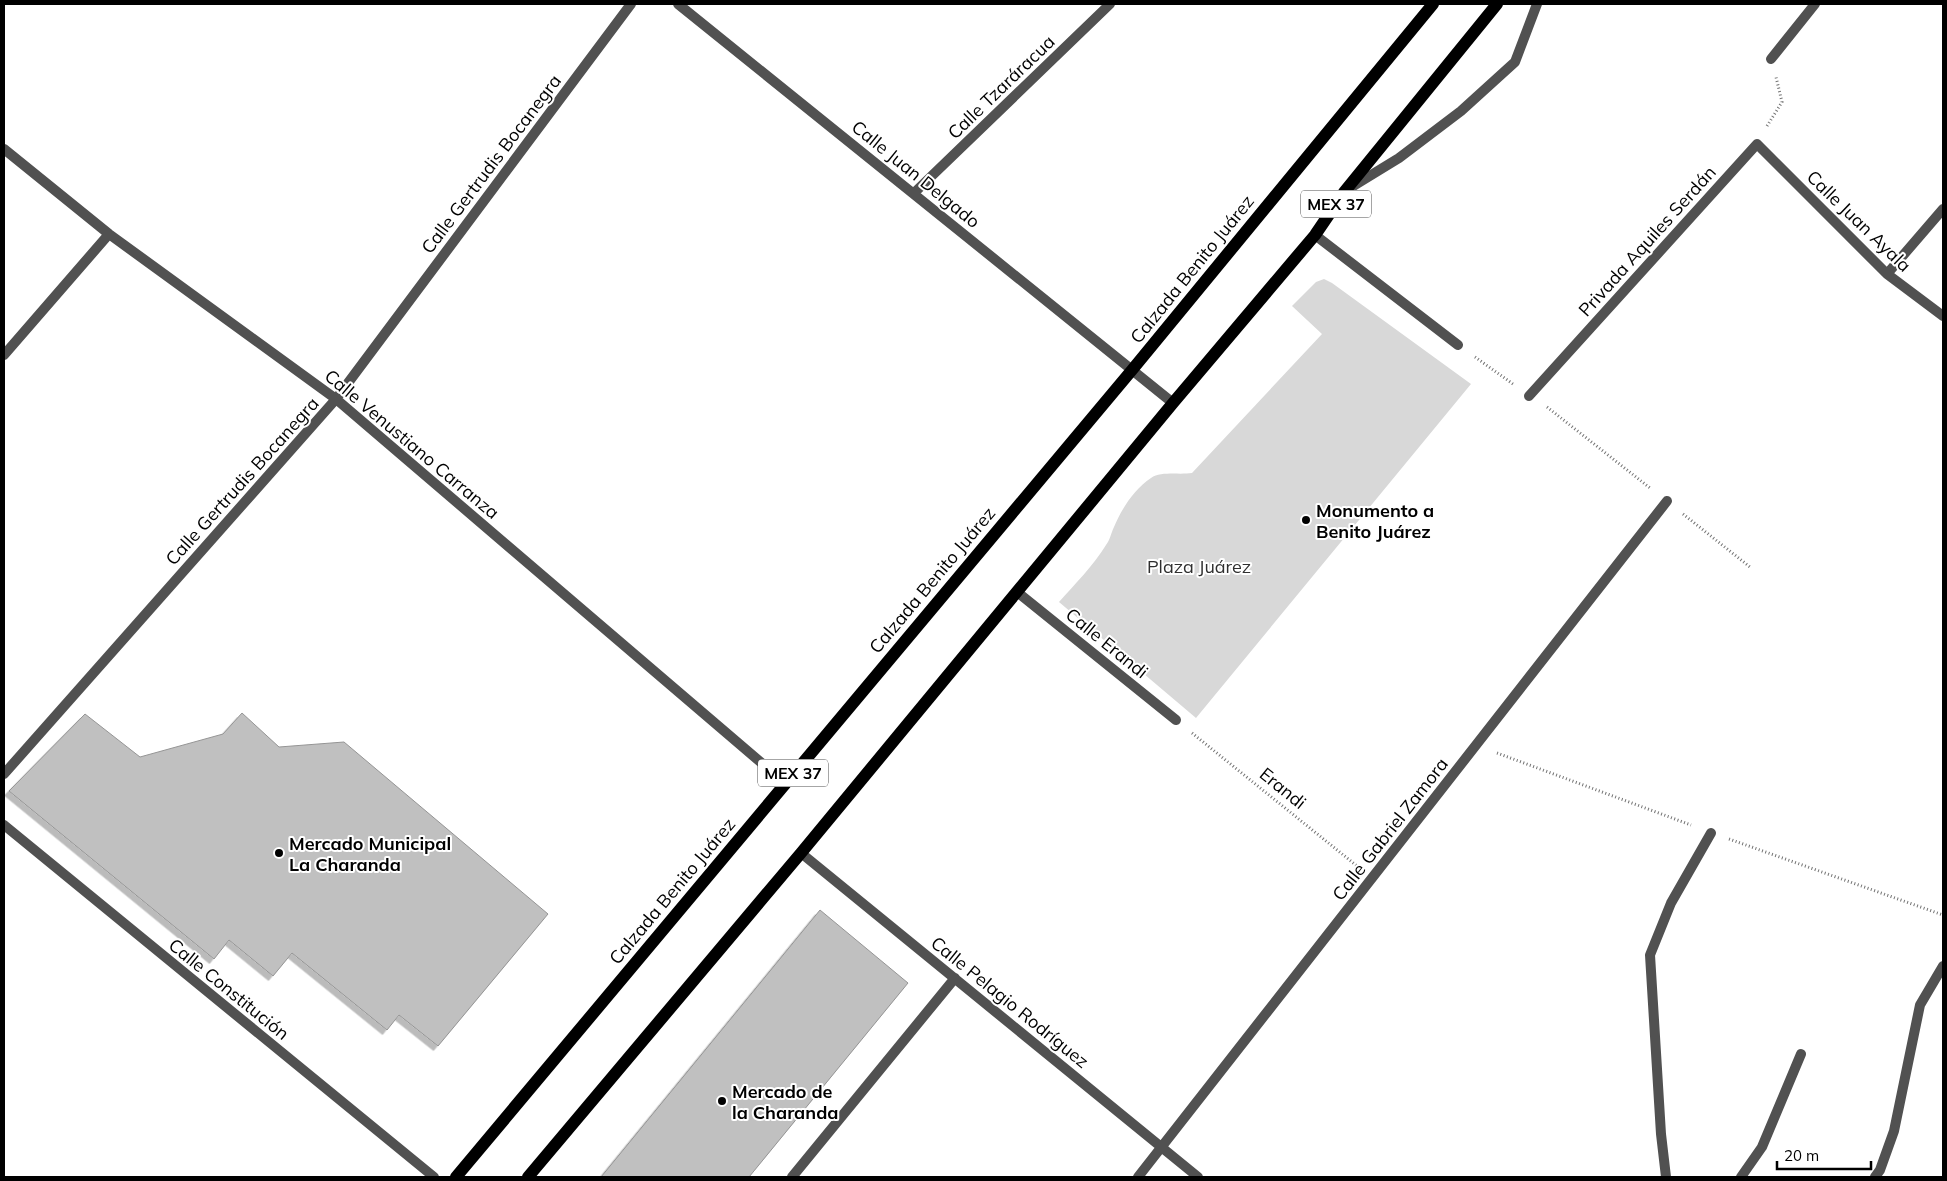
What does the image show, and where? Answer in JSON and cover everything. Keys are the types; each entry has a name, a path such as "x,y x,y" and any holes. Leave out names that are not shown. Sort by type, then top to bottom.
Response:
{"main road":[{"name":"Calzada Benito Juárez","path":"456,1177 1132,370 1433,4"},
{"name":"MEX 37","path":"528,1177 801,853 1173,402 1315,235 1345,192 1497,4"}],"street":[{"name":"Calle Gertrudis Bocanegra","path":"4,774 336,399 631,4"},
{"name":"Calle Juan Delgado","path":"678,4 1173,402"},
{"name":"Calle Tzaráracua","path":"914,193 1110,4"},
{"path":"1345,192 1399,158 1461,110 1515,62 1537,4"},
{"path":"1772,59 1816,4"},
{"name":"Calle Juan Ayala","path":"1757,144 1888,274 1943,316"},
{"name":"Privada Aquiles Serdán","path":"1529,396 1757,144"},
{"name":"Calle Venustiano Carranza","path":"4,149 110,234 336,399 785,782"},
{"path":"1888,274 1943,209"},
{"path":"4,355 110,234"},
{"path":"1315,235 1458,345"},
{"name":"Calle Gabriel Zamora","path":"1138,1177 1666,501"},
{"name":"Calle Erandi","path":"1017,592 1176,720"},
{"name":"Calle Constitución","path":"4,826 434,1177"},
{"path":"1666,1177 1661,1134 1650,955 1671,903 1712,833"},
{"name":"Calle Pelagio Rodríguez","path":"801,853 1198,1177"},
{"path":"1875,1177 1880,1170 1894,1131 1920,1005 1943,966"},
{"path":"792,1177 954,978"},
{"path":"1741,1177 1762,1147 1801,1054"}],"path":[{"path":"1757,144 1782,102"},
{"path":"1458,345 1547,407"},
{"name":"Erandi","path":"1176,720 1372,878"}],"green space":[{"name":"Plaza Juárez","path":"1324,279 1471,384 1196,718 1059,602 1101,553 1109,541 1124,507 1139,488 1155,476 1192,473 1322,334 1292,306 1316,282"}],"building":[{"name":"Mercado Municipal La Charanda","path":"242,713 279,747 344,742 548,914 438,1046 399,1015 387,1030 292,953 273,976 229,940 214,959 9,791 85,714 140,757 223,734"},
{"path":"820,910 908,983 749,1177 601,1177"}],"place":[{"name":"Monumento a Benito Juárez","path":"1306,520"},
{"name":"Mercado Municipal La Charanda","path":"279,853"},
{"name":"Mercado de la Charanda","path":"722,1101"}]}
